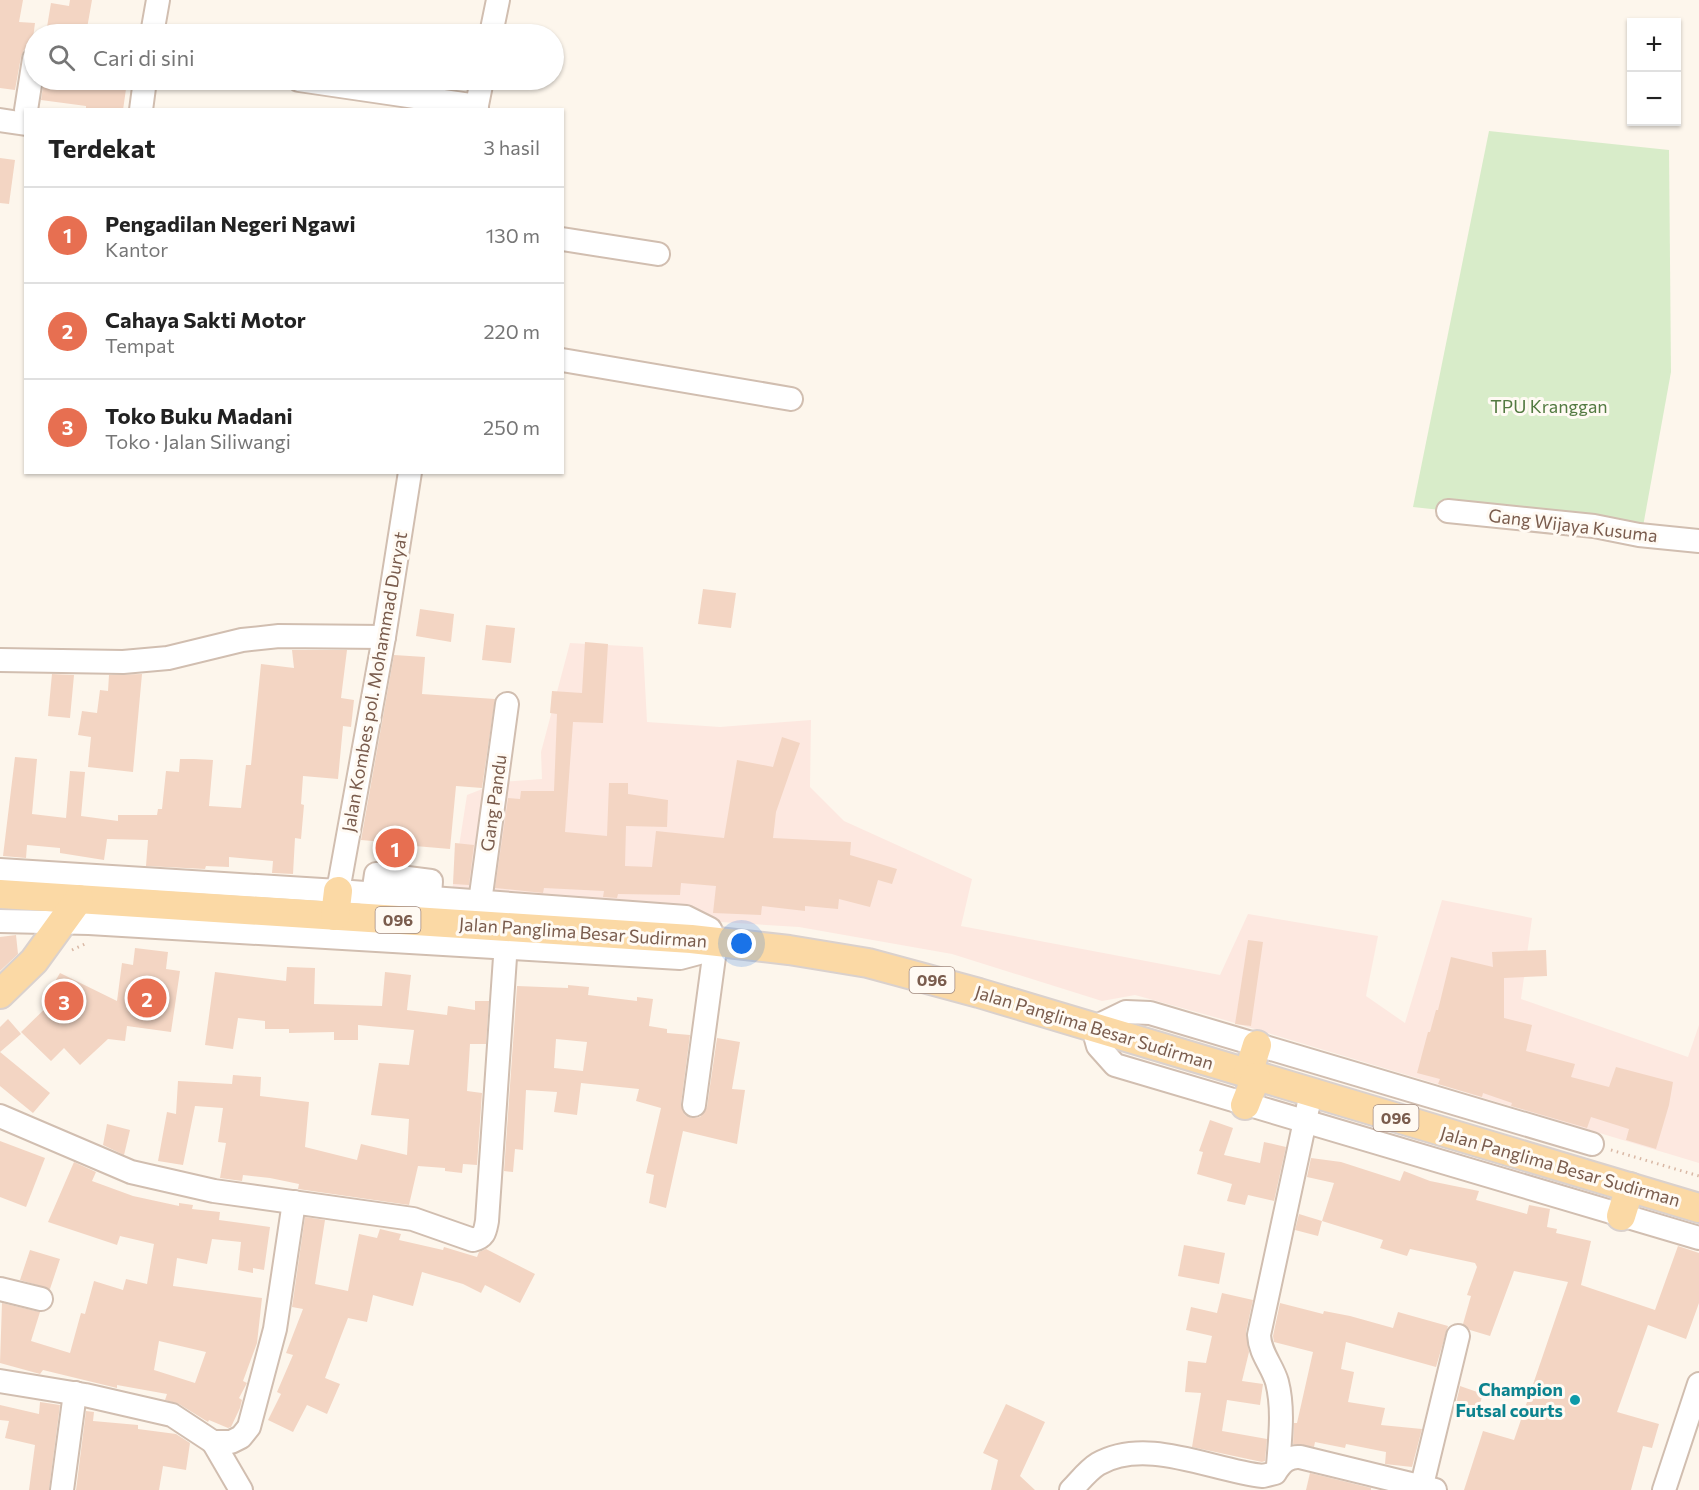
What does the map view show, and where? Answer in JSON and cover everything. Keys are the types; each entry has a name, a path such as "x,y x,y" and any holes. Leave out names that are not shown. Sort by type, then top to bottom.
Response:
{"main road":[{"name":"Jalan Panglima Besar Sudirman","path":"0,894 72,910 238,921 337,903 429,910 506,939 593,922 716,942 789,950 885,968 979,993 1699,1208"},
{"path":"0,994 30,965 72,910"},
{"path":"1245,1105 1257,1044"},
{"path":"1621,1216 1630,1187"}],"street":[{"path":"154,24 158,0"},
{"path":"493,24 498,0"},
{"path":"26,108 29,90"},
{"path":"141,108 144,90"},
{"path":"363,90 477,108 480,90"},
{"path":"0,120 24,117"},
{"path":"564,239 658,254"},
{"path":"564,360 791,399"},
{"name":"Jalan Kombes pol. Mohammad Duryat","path":"337,903 384,637 410,474"},
{"name":"Gang Wijaya Kusuma","path":"1448,511 1594,526 1640,535 1699,541"},
{"path":"0,660 123,662 168,658 242,640 279,636 384,637"},
{"name":"Gang Pandu","path":"480,902 507,704"},
{"path":"0,870 337,903"},
{"path":"371,906 376,874 431,881 429,910 480,902 593,922"},
{"path":"0,921 72,910"},
{"path":"238,921 506,939 680,958 710,950 716,942"},
{"path":"0,1116 131,1172 214,1191 413,1220 473,1240 483,1236 489,1198 506,939"},
{"path":"694,1105 716,942"},
{"path":"1592,1144 1150,1013 1136,1011 1116,1015 1093,1028 1098,1046 1115,1065 1304,1123 1699,1238"},
{"path":"1071,1490 1096,1465 1127,1456 1150,1454 1178,1457 1263,1476 1275,1473 1278,1466 1280,1401 1276,1379 1259,1347 1259,1335 1311,1093"},
{"path":"213,1442 231,1442 241,1437 249,1427 275,1329 294,1202"},
{"path":"0,1289 41,1299"},
{"path":"1278,1466 1289,1458 1300,1457 1428,1487 1458,1336"},
{"path":"0,1381 75,1393 172,1415 213,1442 241,1490"},
{"path":"1664,1490 1699,1384"},
{"path":"62,1490 75,1393"}],"path":[{"path":"65,958 73,950 91,941"},
{"path":"1592,1144 1699,1176"}],"shaded area":[{"path":"570,643 643,647 647,722 720,727 811,720 810,787 844,821 972,879 961,926 1220,975 1248,914 1378,936 1366,996 1405,1023 1442,900 1532,918 1521,999 1688,1057 1699,1025 1699,1163 1218,1018 1135,995 1102,1001 952,954 799,927 720,922 696,910 452,891 467,795 500,782 542,779 541,752"}],"green space":[{"name":"TPU Kranggan","path":"1489,131 1669,150 1671,372 1642,532 1413,507"}],"building":[{"path":"0,0 23,0 19,22 35,24 24,24 24,50 15,90 0,88"},
{"path":"70,0 92,0 88,24 48,24 51,3 69,6"},
{"path":"42,90 126,90 123,108 86,108 86,106 41,100"},
{"path":"0,158 15,160 9,204 0,203"},
{"path":"703,589 736,593 731,628 698,624"},
{"path":"420,609 454,614 451,642 416,636"},
{"path":"486,625 515,628 511,663 482,660"},
{"path":"585,642 608,644 603,723 573,722 565,832 607,836 609,783 628,783 628,794 668,800 667,827 626,826 625,866 652,867 656,831 724,838 737,760 773,767 782,737 800,743 776,812 773,838 851,842 850,855 897,869 892,884 878,880 870,907 839,899 838,909 805,906 805,911 762,906 761,915 713,913 716,886 681,883 680,895 618,894 617,898 603,897 604,891 544,888 543,893 495,888 508,798 520,799 521,791 554,791 557,714 550,713 552,691 582,693"},
{"path":"292,650 347,650 341,698 354,700 351,727 343,726 338,779 303,776 301,804 304,805 301,839 295,838 293,874 272,873 273,861 229,857 229,867 206,866 205,869 146,866 148,840 107,839 104,860 60,853 60,848 27,845 26,858 3,856 15,757 37,759 32,814 66,818 70,771 85,772 81,816 118,821 118,815 157,815 158,809 162,809 166,771 179,772 180,759 213,760 209,806 241,808 246,765 251,765 261,664 294,668"},
{"path":"394,655 425,657 422,694 495,699 482,788 456,786 450,849 415,846 411,860 382,857 384,842 361,840"},
{"path":"52,674 74,675 70,718 48,716"},
{"path":"142,674 133,772 88,767 91,737 78,735 82,711 97,713 100,690 108,691 109,675"},
{"path":"455,843 474,845 469,885 453,884"},
{"path":"16,935 18,954 0,971 0,937"},
{"path":"1248,940 1263,942 1251,1026 1235,1024"},
{"path":"135,948 168,952 166,969 180,971 171,1032 127,1026 125,1041 108,1039 80,1065 64,1048 51,1061 21,1032 53,1001 47,995 60,973 117,1001 122,963 133,965"},
{"path":"1546,950 1547,976 1504,978 1504,1018 1532,1025 1526,1051 1575,1064 1571,1077 1609,1087 1616,1067 1673,1082 1656,1149 1626,1140 1629,1129 1591,1117 1587,1128 1511,1106 1512,1103 1483,1093 1482,1097 1438,1084 1440,1079 1417,1073 1428,1032 1430,1032 1436,1010 1438,1010 1451,957 1493,967 1492,952"},
{"path":"287,967 315,968 314,1004 382,1006 385,972 411,975 407,1010 447,1015 448,1006 475,1010 475,1001 489,1001 486,1044 470,1044 467,1091 482,1093 477,1165 463,1164 462,1173 445,1171 445,1168 418,1166 409,1205 298,1189 299,1184 270,1178 243,1175 242,1181 220,1178 226,1143 218,1142 223,1108 195,1106 183,1165 158,1161 167,1112 176,1114 178,1081 232,1084 233,1075 261,1077 260,1096 309,1102 305,1147 357,1160 361,1144 407,1155 409,1119 371,1115 379,1063 409,1065 414,1030 358,1025 358,1040 334,1040 334,1032 289,1033 289,1029 265,1029 265,1021 238,1018 233,1049 205,1045 215,972 286,981"},
{"path":"568,985 589,987 588,995 637,1001 637,997 653,999 649,1026 667,1029 667,1033 690,1035 681,1104 685,1115 692,1118 700,1117 707,1107 717,1038 740,1042 732,1089 745,1090 737,1144 683,1131 666,1208 649,1203 654,1175 646,1173 661,1108 636,1101 639,1089 581,1083 577,1115 554,1112 557,1092 526,1090 523,1150 515,1149 513,1172 504,1171 517,986 568,988","holes":["556,1039 587,1042 583,1071 554,1068"]},
{"path":"8,1019 21,1034 0,1052 0,1027"},
{"path":"0,1052 50,1093 33,1113 0,1086"},
{"path":"1210,1120 1233,1128 1224,1155 1260,1163 1264,1142 1286,1147 1274,1201 1248,1195 1245,1205 1227,1201 1232,1184 1197,1174 1203,1152 1199,1151"},
{"path":"107,1124 130,1130 124,1155 103,1145"},
{"path":"0,1141 45,1158 26,1207 0,1197"},
{"path":"1311,1158 1341,1162 1400,1181 1404,1171 1430,1181 1479,1191 1476,1200 1527,1214 1529,1205 1550,1209 1547,1227 1557,1229 1556,1233 1591,1241 1581,1285 1655,1310 1678,1246 1699,1253 1699,1303 1686,1339 1648,1325 1617,1412 1659,1424 1652,1448 1643,1446 1631,1490 1464,1490 1483,1431 1514,1440 1568,1282 1514,1271 1490,1336 1470,1330 1463,1324 1471,1296 1467,1295 1477,1267 1475,1263 1410,1249 1407,1256 1380,1248 1383,1240 1322,1221 1334,1183 1307,1177"},
{"path":"74,1162 96,1172 92,1181 133,1196 179,1206 179,1203 193,1205 192,1209 220,1212 219,1220 270,1227 264,1270 253,1268 253,1273 238,1270 241,1242 212,1239 207,1264 177,1258 173,1286 262,1298 257,1343 243,1381 247,1383 239,1398 242,1400 240,1408 231,1427 228,1428 209,1420 208,1422 179,1404 165,1400 167,1394 117,1385 117,1388 43,1370 40,1374 0,1363 2,1303 40,1312 31,1341 70,1353 81,1313 85,1314 94,1281 123,1290 126,1279 147,1284 154,1244 120,1236 117,1245 48,1222","holes":["159,1341 206,1352 195,1383 154,1370"]},
{"path":"1299,1214 1322,1221 1318,1236 1295,1230"},
{"path":"305,1217 325,1220 315,1284 348,1291 359,1234 377,1238 380,1229 401,1234 399,1240 443,1250 444,1247 477,1257 479,1252 486,1249 535,1274 520,1303 485,1285 481,1293 463,1284 422,1272 413,1306 373,1295 367,1322 348,1318 336,1349 325,1378 340,1384 327,1414 307,1405 293,1432 268,1420 281,1394 277,1392 293,1355 286,1353 303,1309 292,1307"},
{"path":"1184,1245 1225,1253 1219,1284 1178,1276"},
{"path":"30,1250 60,1259 50,1289 20,1280"},
{"path":"1222,1293 1253,1300 1246,1332 1249,1352 1242,1381 1263,1384 1260,1405 1227,1400 1222,1431 1267,1439 1265,1461 1262,1462 1192,1447 1201,1393 1185,1392 1188,1361 1206,1363 1212,1336 1186,1330 1191,1307 1217,1313"},
{"path":"1280,1303 1323,1314 1324,1311 1350,1316 1393,1328 1398,1312 1448,1326 1436,1367 1346,1342 1341,1369 1354,1372 1348,1402 1385,1408 1381,1425 1422,1429 1412,1467 1385,1464 1386,1452 1346,1444 1345,1448 1315,1442 1314,1447 1293,1444 1294,1423 1297,1423 1313,1352 1274,1342 1273,1336"},
{"path":"1460,1386 1483,1394 1475,1419 1454,1412"},
{"path":"40,1402 60,1405 49,1490 29,1490 35,1445 5,1438 9,1421 0,1420 0,1405 39,1414"},
{"path":"1006,1404 1045,1422 1020,1476 1035,1490 991,1490 998,1460 983,1453"},
{"path":"86,1411 94,1412 93,1421 138,1425 138,1429 176,1434 190,1443 186,1470 163,1466 159,1490 76,1490"},
{"path":"1310,1473 1371,1488 1371,1490 1306,1490"}],"place":[{"name":"Pengadilan Negeri Ngawi","path":"395,848"},
{"name":"Cahaya Sakti Motor","path":"147,998"},
{"name":"Toko Buku Madani","path":"64,1001"},
{"name":"Champion Futsal courts","path":"1575,1400"}]}
